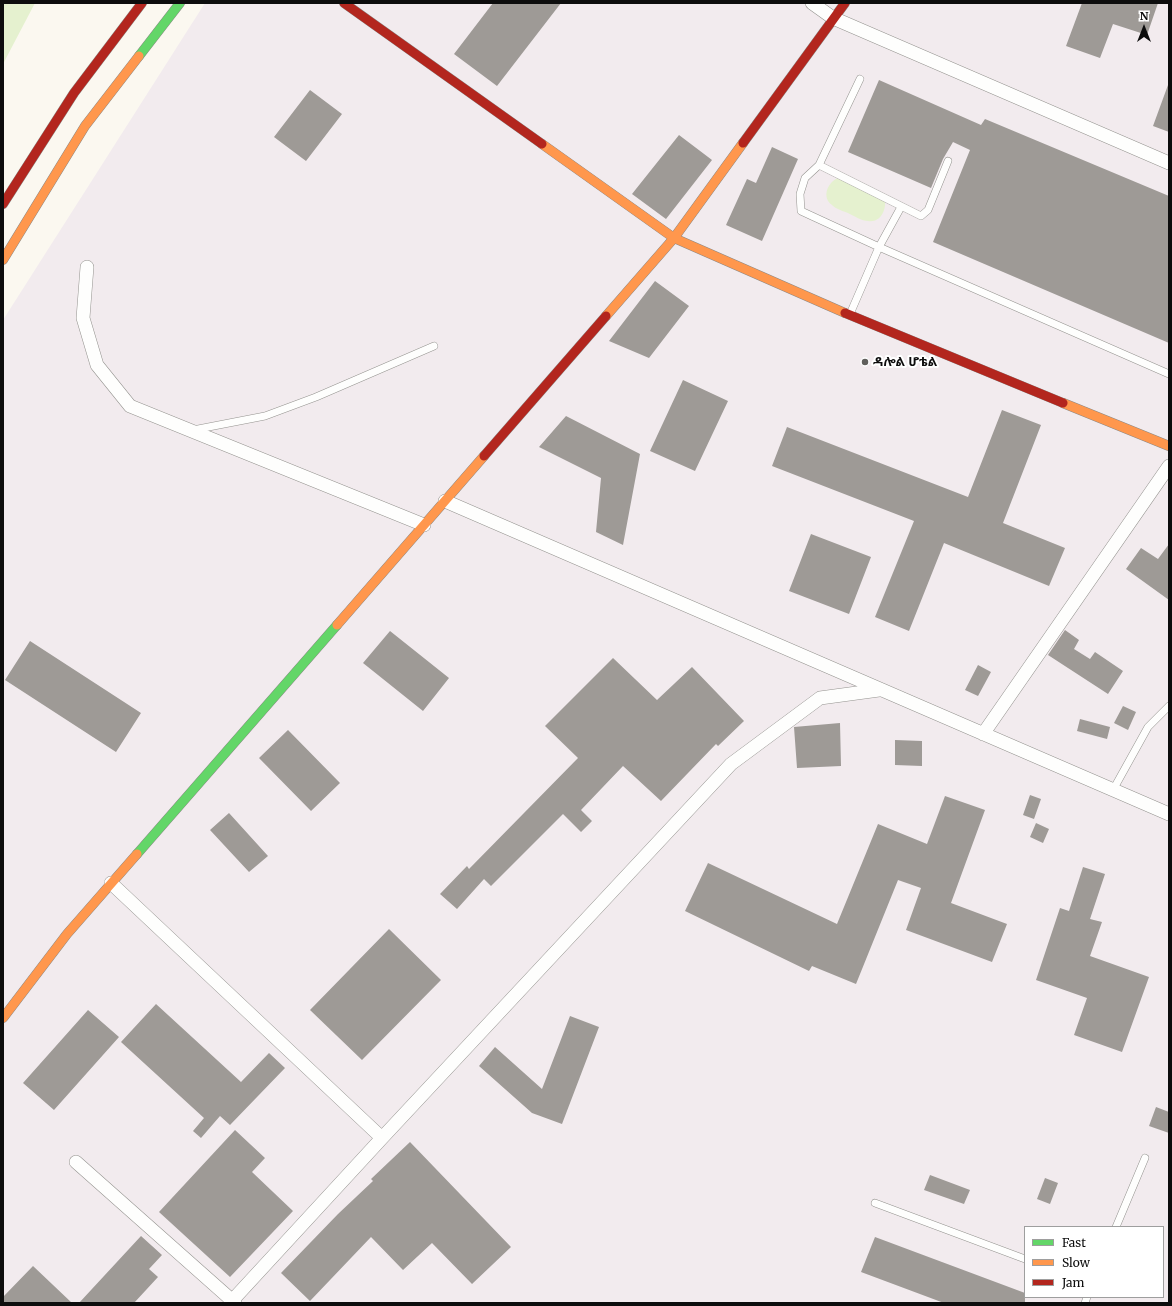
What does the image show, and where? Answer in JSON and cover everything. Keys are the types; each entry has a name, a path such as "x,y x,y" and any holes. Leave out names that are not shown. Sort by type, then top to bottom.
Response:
{"main road":[{"path":"3,204 74,93 142,3"},
{"path":"3,260 85,126 180,3"},
{"path":"344,3 674,238 850,315 1169,446"},
{"path":"3,1018 67,934 674,238 845,3"}],"street":[{"path":"812,3 833,18 1169,163"},
{"path":"87,267 83,318 97,365 130,406 188,431 424,525"},
{"path":"983,734 1169,466"},
{"path":"445,501 879,690 1169,814"},
{"path":"76,1162 232,1302 382,1138 731,764 820,698 879,690"},
{"path":"111,883 382,1138"}],"lane":[{"path":"860,79 819,165 805,178 800,194 801,211 879,247 1169,374"},
{"path":"819,165 921,216 925,214 948,161"},
{"path":"850,315 879,247 901,207"},
{"path":"188,431 265,416 316,397 434,346"},
{"path":"1113,790 1148,727 1169,706"},
{"path":"1116,1226 1145,1158"},
{"path":"875,1203 1024,1259"}],"shaded area":[{"path":"205,3 1169,3 1169,1303 3,1303 3,320"}],"green space":[{"path":"3,3 35,3 3,64"},
{"path":"838,178 885,201 881,216 876,220 866,221 832,205 826,194 831,183"}],"building":[{"path":"493,3 561,3 497,86 454,54"},
{"path":"1082,3 1158,3 1147,35 1113,24 1100,58 1066,46"},
{"path":"879,80 981,125 985,119 1169,196 1169,343 933,242 970,150 953,142 943,159 931,188 848,152"},
{"path":"1169,85 1169,132 1153,126"},
{"path":"310,90 342,114 306,161 274,137"},
{"path":"679,135 712,160 666,219 632,194"},
{"path":"772,147 798,159 762,241 726,225 747,179 756,183"},
{"path":"655,281 689,306 649,358 609,341"},
{"path":"683,380 728,401 695,471 650,451"},
{"path":"1002,410 1041,425 1003,523 1065,548 1049,586 944,543 909,631 875,617 914,521 772,466 787,427 968,497"},
{"path":"566,416 640,454 623,545 596,532 601,478 539,447"},
{"path":"811,534 871,557 849,614 789,591"},
{"path":"1169,544 1169,600 1126,569 1141,548 1158,559"},
{"path":"1065,630 1079,640 1074,649 1090,659 1095,652 1123,671 1108,694 1048,655"},
{"path":"390,631 449,678 423,711 363,663"},
{"path":"30,641 141,713 116,752 5,680"},
{"path":"613,658 657,700 692,667 744,721 718,746 716,744 661,801 623,766 581,810 592,821 581,832 563,814 491,886 484,879 457,909 440,894 467,866 469,869 578,758 545,726"},
{"path":"978,665 991,672 978,696 965,690"},
{"path":"1123,706 1136,712 1128,730 1114,723"},
{"path":"1080,719 1110,727 1107,739 1077,731"},
{"path":"840,723 841,766 797,768 794,727"},
{"path":"288,730 340,783 311,811 259,758"},
{"path":"895,740 922,741 922,766 895,765"},
{"path":"1030,795 1041,799 1034,819 1023,815"},
{"path":"945,796 985,810 951,903 1007,924 992,962 906,930 921,888 898,880 856,984 812,966 809,971 685,911 708,863 837,924 878,824 927,844"},
{"path":"229,813 268,856 249,872 210,830"},
{"path":"1036,823 1049,829 1043,843 1030,837"},
{"path":"1083,867 1105,874 1090,919 1102,922 1090,956 1149,977 1122,1052 1074,1035 1087,998 1036,980 1060,908 1069,911"},
{"path":"389,929 441,980 362,1060 310,1010"},
{"path":"156,1004 241,1082 269,1053 285,1068 230,1125 220,1116 201,1138 193,1131 204,1118 121,1042"},
{"path":"88,1010 119,1037 54,1110 23,1083"},
{"path":"570,1016 599,1027 562,1124 532,1113 479,1066 495,1047 542,1089"},
{"path":"1156,1107 1169,1112 1169,1133 1149,1126"},
{"path":"235,1130 265,1158 252,1172 293,1211 230,1277 159,1212"},
{"path":"410,1142 511,1247 472,1284 432,1243 403,1270 371,1237 310,1301 281,1273 338,1214 373,1181 371,1179"},
{"path":"930,1175 970,1190 964,1204 924,1190"},
{"path":"1045,1178 1058,1183 1050,1204 1037,1199"},
{"path":"141,1236 162,1255 149,1269 158,1277 134,1303 79,1303"},
{"path":"875,1237 1024,1293 1025,1303 944,1303 861,1272"},
{"path":"33,1266 72,1303 3,1303 3,1297"}],"traffic: fast":[{"path":"139,56 180,3"},
{"path":"137,854 337,625"}],"traffic: slow":[{"path":"3,260 85,126 139,56"},
{"path":"606,316 674,238 743,143"},
{"path":"542,144 674,238 845,313"},
{"path":"1063,403 1169,446"},
{"path":"337,625 484,456"},
{"path":"3,1018 67,934 137,854"}],"traffic: jam":[{"path":"3,204 74,93 142,3"},
{"path":"344,3 542,144"},
{"path":"743,143 845,3"},
{"path":"845,313 1063,403"},
{"path":"484,456 606,316"}],"place":[{"name":"ዳሎል ሆቴል","path":"865,362"}]}
